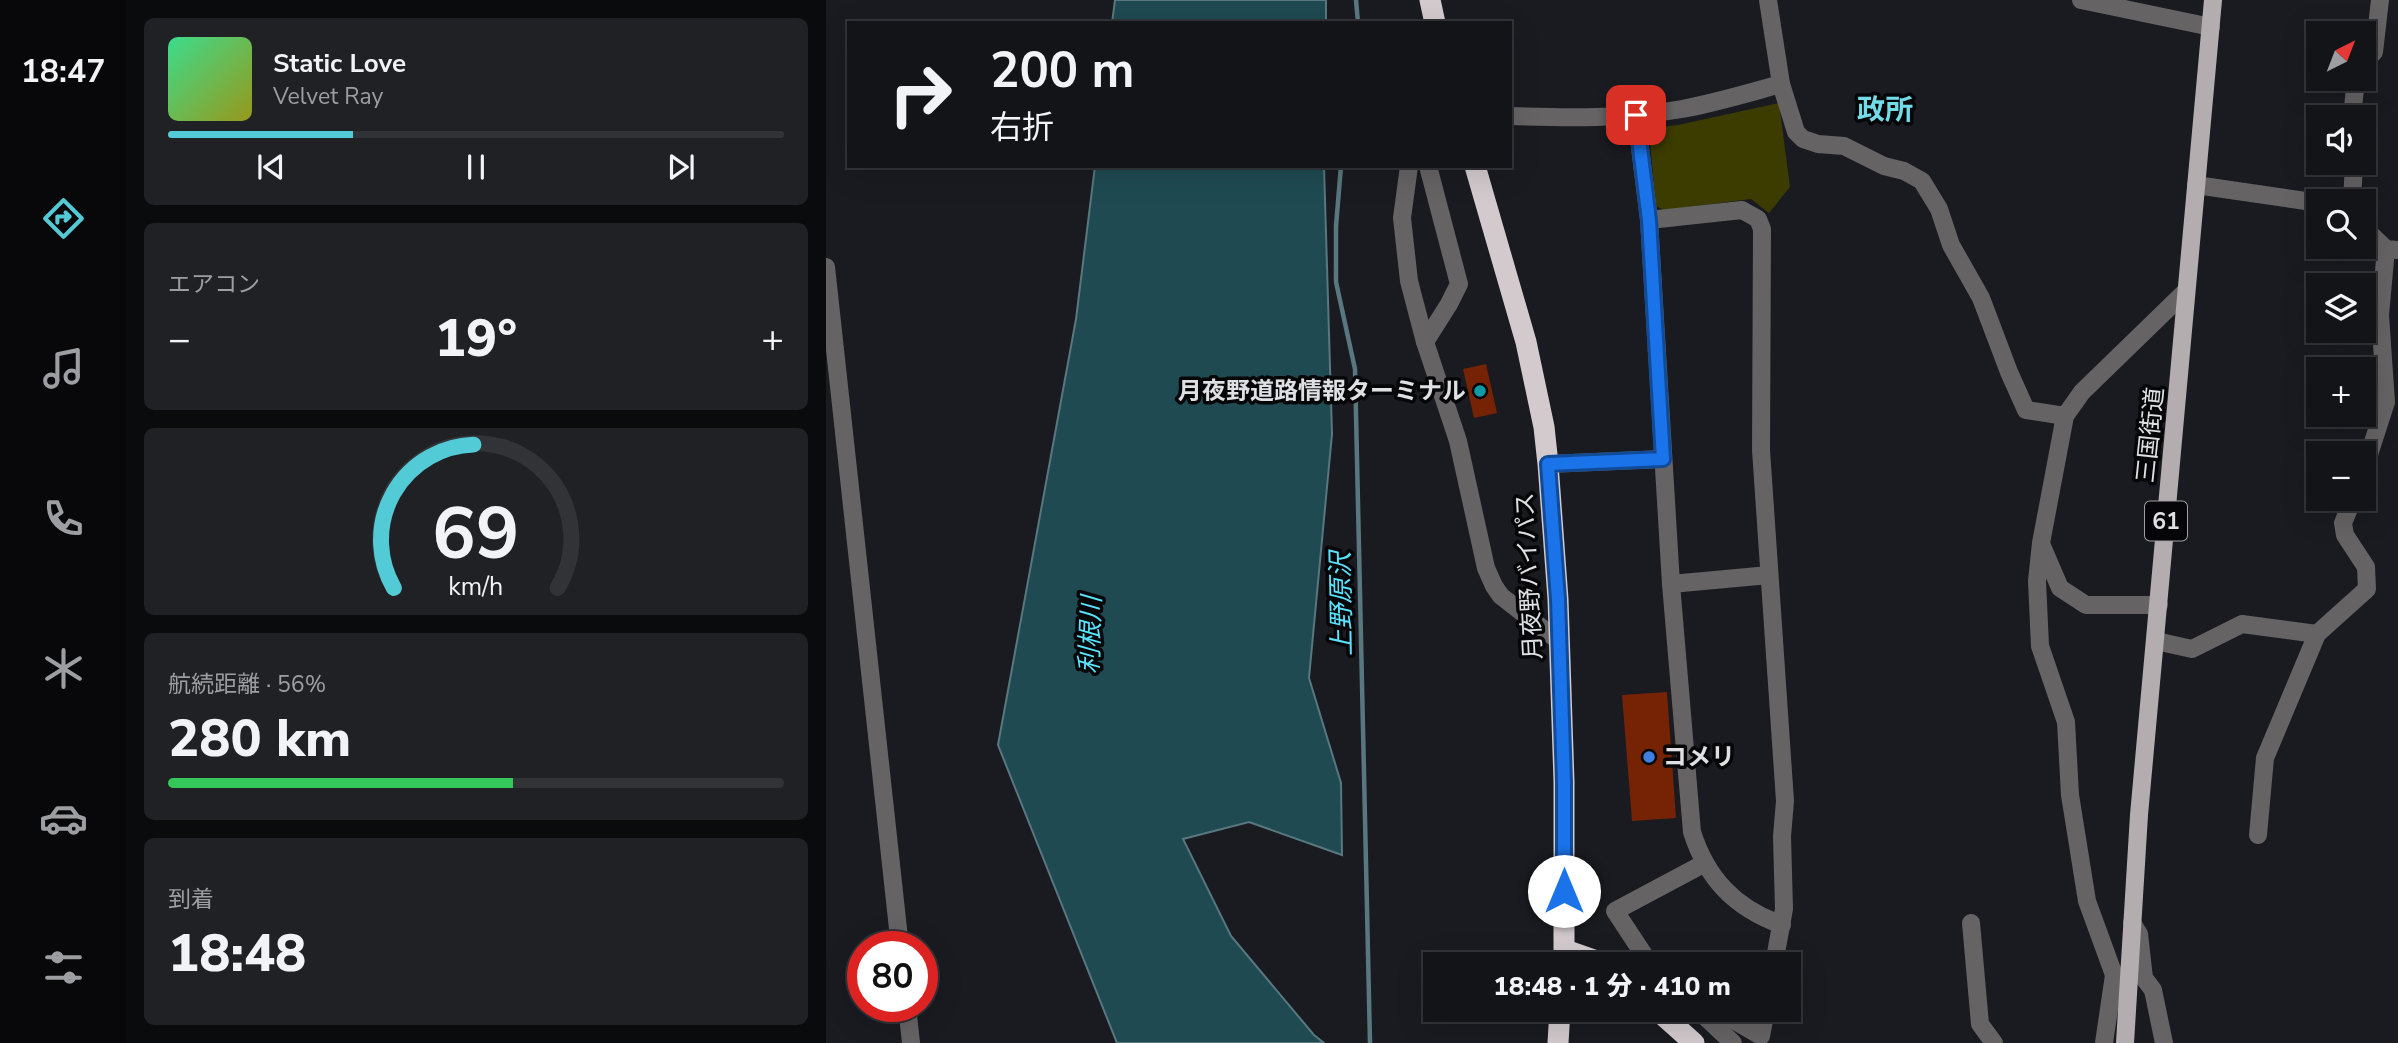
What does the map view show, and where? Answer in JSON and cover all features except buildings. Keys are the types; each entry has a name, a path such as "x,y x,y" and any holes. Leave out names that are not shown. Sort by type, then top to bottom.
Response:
{"highway":[{"path":"1430,0 1435,21"},
{"name":"月夜野バイパス","path":"1476,168 1526,342 1537,389 1548,464 1560,642 1564,782 1564,952"},
{"path":"1558,1043 1559,1022"},
{"path":"1670,1022 1694,1043"}],"main road":[{"name":"三国街道","path":"2125,1043 2121,976 2132,923 2213,0"}],"street":[{"path":"1768,0 1780,84 1792,124 1803,139 1818,145 1844,146 1922,181 1939,208 1951,245 1981,298 2026,410 2065,416"},
{"path":"2081,0 2211,27"},
{"path":"2376,35 2380,0"},
{"path":"1512,116 1581,118 1636,115 1683,109 1780,84"},
{"path":"1636,115 1649,220 1671,584 1692,832 1705,863 1730,895 1758,916 1782,925"},
{"path":"1409,168 1403,208 1403,239 1413,301 1458,441 1489,576 1502,596 1560,642"},
{"path":"1425,342 1459,284 1429,168"},
{"path":"2196,185 2306,201"},
{"path":"1649,220 1742,210 1754,215 1761,224 1761,450 1785,801 1782,835 1784,909 1776,952"},
{"path":"2373,441 2386,402 2380,316 2392,250 2376,237"},
{"path":"826,267 898,931"},
{"path":"2104,1043 2112,982 2121,976 2087,901 2070,795 2066,722 2040,646 2037,581 2041,543 2065,416 2082,392 2186,291"},
{"path":"1548,464 1663,459"},
{"path":"2258,835 2265,758 2316,634 2367,589 2366,568 2345,535 2343,523 2348,511"},
{"path":"2041,543 2060,587 2086,605 2159,605"},
{"path":"1671,584 1769,575"},
{"path":"2156,641 2192,649 2242,624 2316,634"},
{"path":"1642,952 1615,911 1705,863"},
{"path":"1970,923 1980,1024 1994,1043"},
{"path":"2132,923 2139,934 2144,978 2153,990 2165,1043"},
{"path":"909,1022 911,1043"},
{"path":"1710,1022 1732,1043"},
{"path":"1737,1022 1761,1036 1764,1022"}],"shaded area":[{"path":"1779,103 1790,187 1769,213 1751,199 1664,210 1656,206 1649,131 1652,128"}],"water":[{"path":"1115,0 1326,0 1326,21 1112,21"},
{"name":"利根川","path":"1095,168 1324,168 1332,434 1309,678 1341,783 1342,855 1249,822 1183,839 1231,936 1314,1035 1324,1043 1117,1043 998,745 1076,319"}],"waterway":[{"name":"上野原沢","path":"1356,0 1358,21"},
{"name":"上野原沢","path":"1341,168 1336,226 1336,282 1355,369 1370,1043"}],"place":[{"name":"月夜野道路情報ターミナル","path":"1480,391"},
{"name":"コメリ","path":"1649,757"}],"district":[{"name":"政所","path":"1885,109"}],"route":[{"path":"1564,891 1564,782 1558,599 1548,464 1663,459 1649,220 1636,115"}]}
